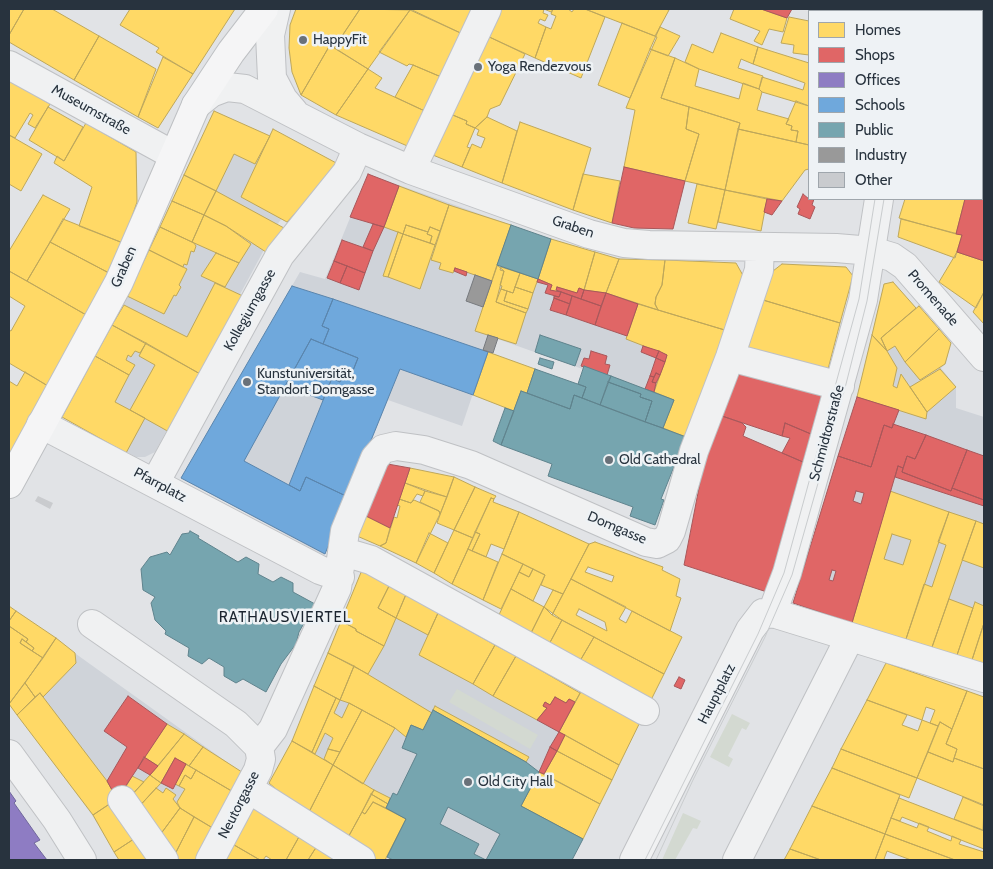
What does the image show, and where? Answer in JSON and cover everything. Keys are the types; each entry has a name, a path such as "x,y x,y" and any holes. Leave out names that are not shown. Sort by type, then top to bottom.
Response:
{"main road":[{"name":"Graben","path":"41,424 119,282 196,104 231,52 264,9"},
{"path":"9,484 41,424"}],"street":[{"name":"Graben","path":"276,9 270,35 272,78 283,99 295,113"},
{"path":"411,170 487,9"},
{"name":"Museumstraße","path":"9,65 173,155"},
{"name":"Graben","path":"196,104 211,94 227,87 245,89 358,147 411,170 589,234 624,242 649,245 872,251"},
{"name":"Kollegiumgasse","path":"155,483 280,255 347,172 358,147"},
{"name":"Schmidtorstraße","path":"772,613 787,573 863,300 879,200"},
{"name":"Domgasse","path":"342,564 345,531 374,458 383,449 396,446 424,450 470,464 646,542 657,544 663,542 671,531 694,451 730,357 759,270 760,247"},
{"name":"Promenade","path":"872,251 892,257 906,266 984,358"},
{"path":"730,357 840,386"},
{"name":"Pfarrplatz","path":"41,424 320,570 342,564 371,560 645,711"},
{"path":"92,624 236,724 259,747 273,729 342,564"},
{"name":"Hauptplatz","path":"634,860 750,630 763,613 772,613"},
{"path":"772,613 984,678"},
{"path":"737,860 850,637"},
{"name":"Neutorgasse","path":"210,860 258,770 261,759 259,747"},
{"path":"9,754 82,860"},
{"path":"249,790 361,860"},
{"path":"122,800 164,860"}],"shaded area":[{"path":"214,111 269,136 273,130 331,166 279,222 155,452 145,457 136,457 62,417 150,251"},
{"path":"368,174 550,239 619,260 736,264 686,436 673,401 492,337 462,426 388,400 324,555 181,478 300,272 325,279"},
{"path":"893,282 916,308 918,306 950,343 946,364 941,368 956,387 956,408 984,417 984,667 794,603 857,397 884,284"},
{"path":"362,570 407,592 448,619 567,686 572,676 643,716 572,860 392,860 387,857 385,860 376,860 308,817 269,783 292,741"},
{"path":"9,606 245,775 199,860 119,860 92,815 9,703"},
{"path":"457,689 538,735 530,749 449,702"},
{"path":"732,714 750,723 746,730 742,728 728,756 733,759 729,767 710,757"},
{"path":"683,813 701,821 697,829 693,828 675,860 662,860"}],"building: Homes":[{"path":"9,9 24,9 9,35"},
{"path":"24,9 52,9 99,36 74,80 9,42 9,35"},
{"path":"130,9 235,9 193,74 156,52 159,48 120,25"},
{"path":"296,9 360,9 334,48 330,45 301,95 292,72 289,48 290,25"},
{"path":"360,9 410,10 368,69 334,48"},
{"path":"410,9 480,9 467,36"},
{"path":"498,9 544,9 543,13 548,15 545,21 540,19 538,23 546,27 535,58 485,35"},
{"path":"553,9 568,9 572,12 574,9 585,9 605,17 581,78 535,58 546,27 551,29 556,16 551,14"},
{"path":"585,9 665,9 669,10 655,36"},
{"path":"734,9 761,9 787,18 783,32 769,29 762,45 754,41 760,31 730,19"},
{"path":"842,9 893,9 842,10"},
{"path":"965,9 984,9 984,16 983,10"},
{"path":"410,10 467,36 446,79 413,65 409,64 407,66 379,52"},
{"path":"983,16 984,16 983,66"},
{"path":"789,17 808,21 808,55 793,53 794,45 781,43"},
{"path":"622,23 657,37 630,98 598,85"},
{"path":"660,27 680,36 668,56 650,49"},
{"path":"721,33 758,47 753,64 741,59 738,68 763,76 759,89 699,69 685,62 692,44 713,53"},
{"path":"485,35 525,54 500,105 490,109 487,117 475,128 466,124 467,121 448,113"},
{"path":"99,36 156,69 138,117 74,80"},
{"path":"330,45 368,69 336,115 301,95"},
{"path":"758,47 808,63 808,106 762,92 759,89 762,77 803,90 805,83 753,64"},
{"path":"650,49 675,58 661,98 689,107 686,129 699,134 685,181 624,167 635,110 626,108"},
{"path":"163,57 193,74 158,128 138,117"},
{"path":"675,58 699,69 695,86 739,99 743,83 759,89 762,92 757,110 789,119 786,124 792,126 791,130 798,131 796,142 738,129 740,123 661,98"},
{"path":"413,65 446,79 429,113 395,97"},
{"path":"368,69 382,78 375,88 429,113 412,148 336,115"},
{"path":"9,80 50,104 35,128 28,124 33,115 30,113 15,138 9,135"},
{"path":"796,101 808,106 808,145 796,142 798,131 791,130 792,126 786,124"},
{"path":"48,107 83,127 64,161 29,140"},
{"path":"689,107 740,123 725,190 685,181 699,134 686,129"},
{"path":"214,111 270,136 255,164 234,154 216,191 184,175"},
{"path":"448,113 467,121 466,124 475,128 467,147 470,148 462,167 428,153"},
{"path":"487,117 517,131 502,183 462,167 472,144 481,148 485,138 477,135 479,130 475,128"},
{"path":"520,122 591,148 573,210 502,183"},
{"path":"86,123 136,152 137,202 123,243 79,226 92,187 54,163 57,156 64,161"},
{"path":"273,129 340,165 287,222 241,197"},
{"path":"738,129 808,145 808,169 805,170 782,201 725,190"},
{"path":"9,135 42,154 21,191 9,184"},
{"path":"583,174 620,181 612,223 573,210"},
{"path":"184,175 216,191 204,215 172,201"},
{"path":"697,184 725,190 716,229 688,223"},
{"path":"399,186 449,205 440,231 430,227 428,232 406,225 403,234 384,227"},
{"path":"725,190 767,199 761,231 718,222"},
{"path":"216,191 284,228 269,254 226,226 204,215"},
{"path":"43,195 70,209 27,281 9,271 9,251"},
{"path":"905,200 965,200 956,234 899,218"},
{"path":"172,201 204,215 192,242 160,227"},
{"path":"449,205 511,225 492,281 455,268 453,273 439,269 441,263 431,260"},
{"path":"204,215 226,226 251,244 239,263 192,242"},
{"path":"63,219 123,243 109,273 50,242"},
{"path":"901,219 962,235 955,258 898,237"},
{"path":"406,225 428,232 427,234 432,236 430,243 403,234"},
{"path":"160,227 194,243 196,246 194,252 191,251 187,265 184,264 183,267 149,250"},
{"path":"430,227 440,231 435,245 430,243 432,236 427,234"},
{"path":"398,232 403,234 388,277 383,276"},
{"path":"403,234 435,245 420,289 388,277"},
{"path":"551,239 595,252 584,290 579,288 577,293 557,287 556,292 550,290 552,285 538,279"},
{"path":"50,242 109,273 88,316 27,281"},
{"path":"149,250 187,269 179,285 181,287 176,296 174,295 164,314 127,296"},
{"path":"595,252 619,259 606,293 584,290"},
{"path":"957,252 984,261 984,292 976,308 939,282"},
{"path":"216,253 239,263 225,287 201,276"},
{"path":"619,259 665,260 662,285 655,304 658,310 606,293"},
{"path":"665,260 736,263 745,279 728,331 658,310 655,304 662,285"},
{"path":"782,264 846,267 853,276 840,323 763,300 773,271"},
{"path":"497,265 504,271 496,302 526,313 516,344 475,331"},
{"path":"501,267 520,273 513,293 501,289 502,286 500,285 504,271 500,270"},
{"path":"9,271 88,316 48,386 9,363 9,330 11,331 25,306 9,296"},
{"path":"520,273 538,279 533,293 515,287"},
{"path":"893,282 916,308 881,338 887,351 872,335 884,284"},
{"path":"215,283 245,297 202,375 112,325 124,305 187,337"},
{"path":"515,287 533,293 528,309 504,301 507,291 513,293"},
{"path":"501,289 507,291 504,301 528,309 526,313 496,302"},
{"path":"984,292 984,324 973,312"},
{"path":"763,300 840,323 827,373 747,351"},
{"path":"638,304 728,331 686,437 663,428 674,400 654,392 667,355 626,339"},
{"path":"919,306 939,329 905,362 895,346 887,351 881,338"},
{"path":"112,325 146,343 140,353 135,351 131,357 128,355 126,360 135,365 129,375 95,356"},
{"path":"939,329 951,343 945,364 920,380 905,362"},
{"path":"872,335 887,351 897,368 893,386 897,388 901,374 927,412 926,419 857,397"},
{"path":"146,343 202,375 171,433 130,410 155,365 139,356"},
{"path":"488,352 535,369 527,393 521,391 514,411 473,395"},
{"path":"95,356 129,375 115,402 145,418 126,453 62,417"},
{"path":"940,369 956,387 927,412 910,387"},
{"path":"25,372 48,386 9,456 9,381 17,386"},
{"path":"410,468 454,477 447,497 405,483"},
{"path":"454,477 475,487 454,530 437,523"},
{"path":"405,483 425,491 423,496 417,494 411,503 399,499"},
{"path":"475,487 496,496 494,499 491,498 473,538 454,530"},
{"path":"425,491 447,497 440,514 439,511 420,502"},
{"path":"890,491 949,512 905,642 852,623","holes":["892,534 911,540 903,565 884,559"]},
{"path":"491,498 494,499 493,502 519,512 504,549 491,544 486,557 472,551 480,534 475,532"},
{"path":"399,499 411,503 414,500 439,511 440,514 416,563 380,546 386,543 394,517 397,518 400,506 397,505"},
{"path":"519,512 589,544 563,594 541,585 545,575 502,554"},
{"path":"949,512 976,521 931,650 905,642 924,584 932,587 946,545 938,542"},
{"path":"366,516 390,528 386,543 380,546 357,536 360,520"},
{"path":"976,521 984,524 984,568 962,560"},
{"path":"454,530 473,538 452,584 434,573"},
{"path":"475,532 480,534 472,551 468,549"},
{"path":"429,533 448,543 434,573 416,563"},
{"path":"595,542 663,567 662,570 680,579 676,596 681,598 670,631 571,579 589,544","holes":["588,567 614,576 612,582 585,572"]},
{"path":"468,549 498,562 483,600 452,584"},
{"path":"502,554 523,564 501,609 483,600"},
{"path":"523,564 533,569 529,577 519,572"},
{"path":"533,569 545,575 533,601 511,589 519,572 529,577"},
{"path":"362,570 390,584 378,608 396,618 384,646 341,621"},
{"path":"571,579 626,607 619,619 626,623 632,611 682,637 664,674 552,615","holes":["579,609 605,622 607,631 576,615"]},
{"path":"390,584 407,592 396,618 378,608"},
{"path":"511,589 544,607 529,637 498,617"},
{"path":"553,590 563,594 552,615 544,607"},
{"path":"407,592 450,613 448,619 438,613 428,635 396,618"},
{"path":"949,599 973,608 956,658 931,650"},
{"path":"975,602 984,606 984,623 971,663 956,658"},
{"path":"9,606 16,611 9,621"},
{"path":"544,607 562,620 547,648 529,637"},
{"path":"16,611 56,638 43,658 32,651 34,648 26,642 28,639 9,626 9,621"},
{"path":"438,613 495,645 473,684 419,655"},
{"path":"562,620 594,637 577,666 547,648"},
{"path":"341,621 384,646 368,674 328,653"},
{"path":"984,623 984,667 971,663"},
{"path":"9,626 28,639 26,642 22,639 20,643 43,658 9,704"},
{"path":"594,637 664,674 648,706 577,666"},
{"path":"56,638 75,653 76,663 43,697 40,693 35,697 25,683"},
{"path":"22,639 34,648 32,651 20,643"},
{"path":"495,645 516,656 493,696 473,684"},
{"path":"328,653 354,666 340,700 314,686"},
{"path":"516,656 580,693 575,702 569,699 566,703 555,697 550,705 545,702 543,706 547,708 537,720 493,696"},
{"path":"886,663 967,691 952,729 940,722 938,726 930,723 935,710 926,707 922,720 867,700"},
{"path":"354,666 432,713 423,730 411,725 406,737 395,728 340,700"},
{"path":"25,683 35,697 17,715 9,704"},
{"path":"314,686 336,698 312,752 292,741"},
{"path":"583,688 643,716 619,765 559,732"},
{"path":"967,691 984,697 984,769 954,758 957,749 946,744"},
{"path":"40,693 107,781 117,799 93,815 17,715"},
{"path":"336,698 340,700 334,713 342,718 349,703 362,710 340,752 328,749 333,738 325,733 315,754 312,752"},
{"path":"867,700 907,715 902,725 918,731 922,720 938,726 917,778 841,749"},
{"path":"435,706 529,757 526,762 433,710"},
{"path":"362,710 395,728 363,784 333,765"},
{"path":"940,722 952,729 946,744 957,749 953,762 928,752"},
{"path":"167,724 184,734 158,766 144,757"},
{"path":"184,734 203,747 189,766 175,758 161,783 150,775"},
{"path":"565,735 619,765 612,780 557,751"},
{"path":"292,741 333,765 307,816 269,783"},
{"path":"203,747 245,774 235,793 189,766"},
{"path":"328,749 340,752 333,765 324,759"},
{"path":"841,749 917,778 909,798 832,768"},
{"path":"557,751 612,780 600,804 544,774"},
{"path":"928,752 953,762 954,758 984,769 984,805 917,778"},
{"path":"186,764 196,770 191,779 185,775 179,786 175,784"},
{"path":"333,765 374,790 345,843 307,816"},
{"path":"832,768 900,795 885,834 812,806"},
{"path":"196,770 235,793 216,830 180,808 177,802 185,789 179,786 185,775 191,779"},
{"path":"539,772 600,804 583,839 521,806"},
{"path":"150,775 161,783 135,811 127,800"},
{"path":"132,776 144,782 127,800 123,792"},
{"path":"156,788 163,793 166,788 176,795 173,799 180,808 157,839 135,811"},
{"path":"374,790 390,798 388,804 371,794"},
{"path":"371,794 388,804 386,808 373,802 365,814 362,812"},
{"path":"963,797 984,806 983,830 954,819"},
{"path":"899,798 984,831 984,849 902,817 900,821 891,818"},
{"path":"117,799 137,837 114,852 93,815"},
{"path":"373,802 406,819 385,860 377,860 345,843 362,812 365,814"},
{"path":"250,806 300,835 286,860 272,860 266,856 263,860 260,860 229,842"},
{"path":"812,806 885,834 875,860 821,860 790,849"},
{"path":"180,808 194,817 173,858 157,839"},
{"path":"194,817 216,830 200,860 175,860 173,858"},
{"path":"891,818 917,828 919,823 929,827 927,831 951,841 952,836 961,840 959,844 984,852 984,860 955,860 885,834"},
{"path":"885,834 955,860 911,860 887,851 884,859 887,860 875,860"},
{"path":"300,835 317,846 308,860 286,860"},
{"path":"137,837 159,860 119,860 114,852"},
{"path":"229,842 260,860 219,860"},
{"path":"317,846 342,860 308,860"},
{"path":"790,849 821,860 784,860"}],"building: Shops":[{"path":"761,9 792,9 787,18"},
{"path":"983,66 984,261 957,252 962,235 956,234 965,200 983,200"},
{"path":"624,167 685,181 673,229 634,228 612,223"},
{"path":"368,174 399,186 384,227 350,217"},
{"path":"803,194 808,200 814,200 812,205 815,207 810,219 798,214 800,209 797,207"},
{"path":"767,199 782,201 772,215 764,212"},
{"path":"373,224 384,227 373,251 363,247"},
{"path":"342,240 373,251 365,273 334,261"},
{"path":"334,261 347,266 340,283 327,278"},
{"path":"347,266 365,273 359,290 340,283"},
{"path":"455,268 467,272 466,276 454,271"},
{"path":"538,279 552,285 550,290 561,292 559,297 545,293 548,285 537,282"},
{"path":"557,287 577,293 579,288 584,290 581,299 556,290"},
{"path":"584,290 606,293 601,306 581,299"},
{"path":"561,292 572,296 570,304 554,298 554,296 559,297"},
{"path":"606,293 638,304 627,336 595,325"},
{"path":"572,296 601,306 595,325 566,315"},
{"path":"554,298 570,304 566,315 550,310"},
{"path":"643,346 659,351 656,358 641,352"},
{"path":"591,351 607,356 605,364 610,365 607,375 581,366 584,358 589,359"},
{"path":"659,351 667,355 665,362 656,358"},
{"path":"656,358 665,362 660,375 656,373 654,377 650,376"},
{"path":"741,368 823,391 811,434 785,423 782,436 722,416"},
{"path":"656,373 660,375 656,383 652,382"},
{"path":"650,376 654,377 652,382 656,383 654,392 645,389"},
{"path":"857,397 899,410 892,428 884,425 871,467 838,456"},
{"path":"722,416 742,423 746,427 743,436 803,462 767,592 684,565 704,462"},
{"path":"785,423 811,434 803,462 782,453 790,438 782,436"},
{"path":"893,424 926,435 915,459 907,456 903,468 898,466 852,623 793,603 838,456 871,467 884,425 892,428","holes":["856,491 864,493 861,504 853,501","832,570 836,571 833,581 829,580"]},
{"path":"926,435 967,450 951,491 902,472 907,456 915,459"},
{"path":"967,450 984,456 984,500 952,488"},
{"path":"382,463 410,468 390,528 366,516 360,520"},
{"path":"898,466 903,468 902,472 951,491 952,488 984,500 984,506 895,477"},
{"path":"679,677 685,680 681,689 674,686"},
{"path":"128,696 167,724 117,799 107,781 127,747 104,731"},
{"path":"555,697 566,703 569,699 575,702 559,732 537,720 547,708 543,706 545,702 550,705"},
{"path":"559,732 565,735 557,751 550,747"},
{"path":"550,747 557,751 544,774 539,772"},
{"path":"144,757 158,766 150,775 138,768"},
{"path":"175,758 186,764 173,789 161,783"}],"building: Offices":[{"path":"9,791 16,801 14,803 40,840 34,843 47,860 9,860"}],"building: Schools":[{"path":"292,286 333,299 322,326 329,329 323,344 311,339 244,461 300,491 306,477 348,497 325,554 181,478"},
{"path":"333,299 488,352 473,395 400,369 348,497 306,477 300,491 289,485 332,378 340,382 343,375 350,378 358,358 323,344 329,329 322,326"},
{"path":"311,339 358,358 350,378 343,375 340,382 332,378 323,400 285,386"}],"building: Public":[{"path":"511,225 551,239 538,279 497,265"},
{"path":"540,335 581,349 575,366 535,352"},
{"path":"540,358 554,362 552,369 538,364"},
{"path":"584,366 611,376 600,405 582,398 586,387 578,384"},
{"path":"535,369 586,387 582,398 574,395 570,409 527,393"},
{"path":"611,376 674,400 663,428 645,422 652,401 640,397 641,394 608,382"},
{"path":"608,382 641,394 640,397 652,401 645,422 600,405"},
{"name":"Old Cathedral","path":"521,391 570,409 574,395 686,437 661,499 664,500 655,525 630,516 633,507 548,476 552,464 501,445"},
{"path":"505,408 514,411 501,445 493,441"},
{"path":"190,531 199,536 198,538 238,562 246,557 259,564 258,574 273,582 281,577 293,583 293,592 315,604 299,632 296,644 281,664 266,692 243,679 236,683 224,676 224,667 209,658 202,664 188,656 189,648 165,634 166,631 155,620 151,603 155,597 143,590 141,569 150,557 167,552 170,555 182,534 189,533"},
{"name":"Old City Hall","path":"433,710 526,762 539,772 521,806 583,839 572,860 486,860 393,860 387,857 406,819 386,808 393,793 397,795 417,754 402,748 411,725 423,730","holes":["448,807 500,834 486,860 474,854 479,844 440,824"]}],"building: Industry":[{"path":"475,275 492,281 483,307 466,301"},
{"path":"488,335 498,338 493,353 483,350"}],"building: Other":[{"path":"38,496 53,503 50,509 35,501"}],"tram line":[{"path":"645,860 758,634 784,573 859,299 875,200"},
{"path":"656,860 693,780 765,637 792,575 845,388 867,301 884,200"}],"place":[{"name":"HappyFit","path":"303,40"},
{"name":"Yoga Rendezvous","path":"478,67"},
{"name":"Kunstuniversität, Standort Domgasse","path":"247,382"},
{"name":"Old Cathedral","path":"609,460"},
{"name":"Old City Hall","path":"468,782"}],"district":[{"name":"RATHAUSVIERTEL","path":"285,618"}]}
